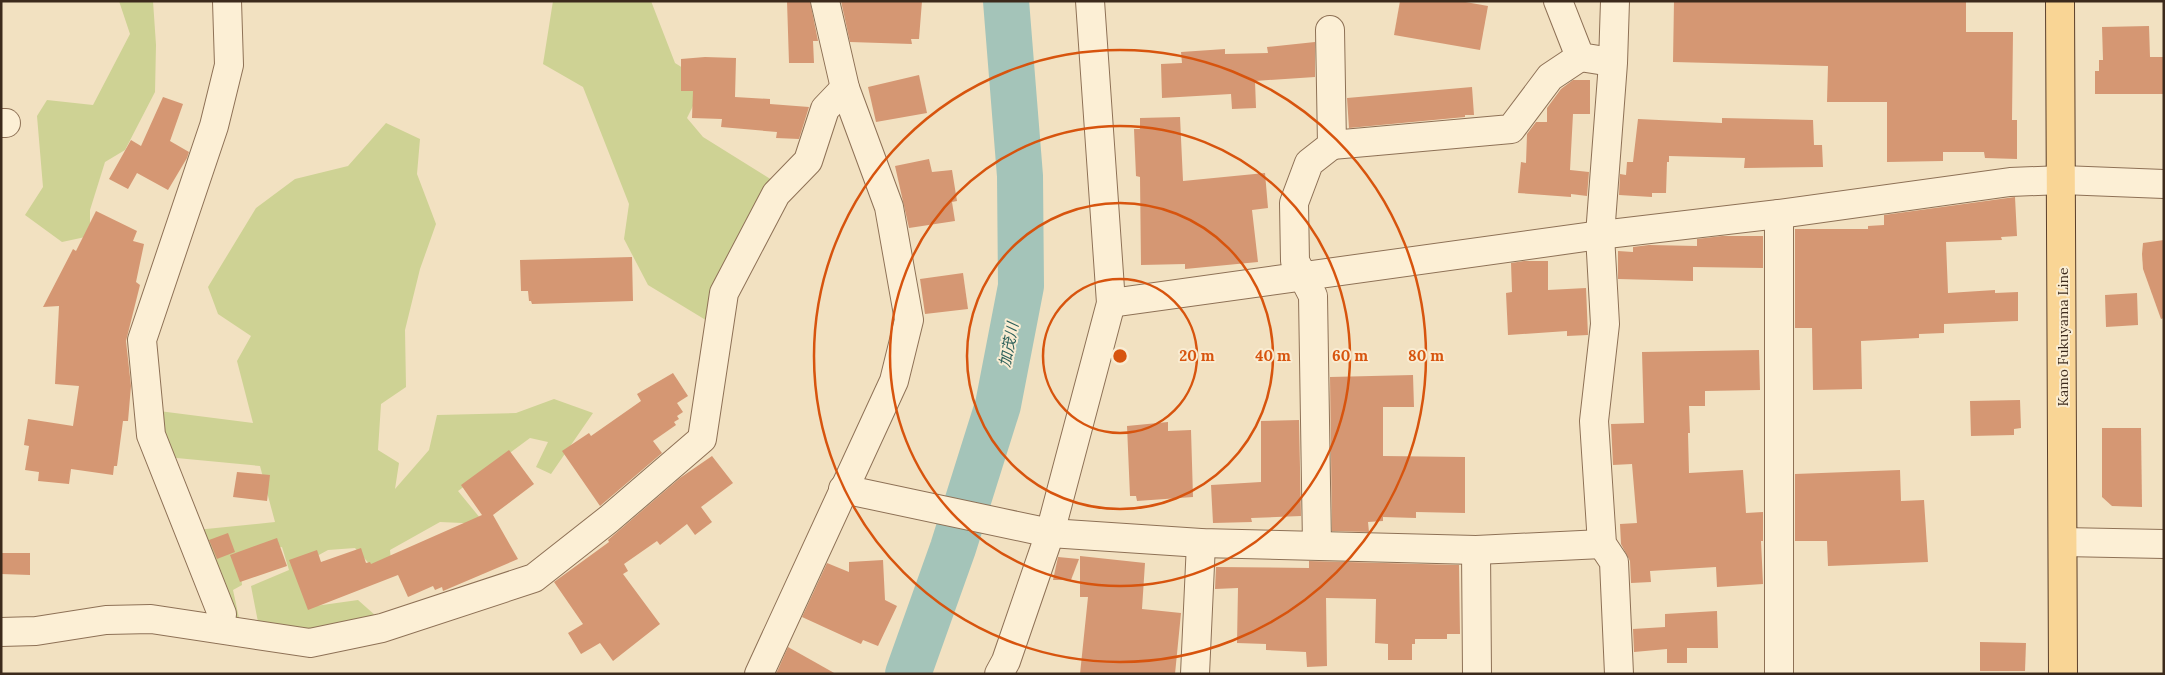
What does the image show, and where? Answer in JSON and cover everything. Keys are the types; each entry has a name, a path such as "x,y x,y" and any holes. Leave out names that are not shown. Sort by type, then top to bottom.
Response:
{"main road":[{"name":"Kamo Fukuyama Line","path":"2060,1 2063,674"}],"street":[{"path":"220,628 222,614 152,435 142,340 214,126 229,65 226,1"},
{"path":"759,674 894,381 909,320 890,206 845,88 825,1"},
{"path":"999,674 1006,661 1111,303 1090,1"},
{"path":"1558,1 1580,57"},
{"path":"1615,1 1613,63 1600,235 1605,324 1594,421 1602,544 1614,562 1619,674"},
{"path":"1330,30 1332,145"},
{"path":"1317,544 1313,296 1295,261 1294,203 1309,163 1332,145 1511,129 1550,77 1580,57 1613,63"},
{"path":"1,632 36,631 106,620 151,619 310,642 382,628 534,578 609,519 702,439 724,293 776,194 808,161 825,109 845,88"},
{"path":"1111,303 1600,235 1779,214 2010,182 2062,180 2164,184"},
{"path":"1779,214 1779,674"},
{"path":"843,489 1044,532 1201,543 1317,544 1476,550 1602,544"},
{"path":"2063,542 2164,544"},
{"path":"1195,674 1201,543"},
{"path":"1476,550 1477,674"}],"green space":[{"path":"119,1 153,1 156,45 155,92 125,150 105,162 90,210 90,236 62,242 25,215 43,187 37,116 47,100 93,105 130,34"},
{"path":"553,1 651,1 675,63 705,82 687,118 703,137 772,180 745,221 725,268 709,322 648,285 624,239 629,204 583,87 543,64"},
{"path":"386,123 420,139 417,174 436,224 420,269 405,330 406,387 381,404 378,450 399,463 395,489 429,450 437,415 516,413 554,399 593,413 551,474 536,467 548,442 530,438 458,491 485,524 440,522 390,550 392,573 374,569 355,548 328,550 304,563 308,607 358,600 376,616 311,635 259,627 251,586 289,570 282,547 239,556 242,585 233,590 239,618 228,617 196,530 275,522 260,466 166,457 159,411 253,423 237,361 251,336 218,314 208,287 256,208 295,179 348,166"}],"building":[{"path":"787,1 810,1 818,41 813,41 814,63 789,63"},
{"path":"841,1 922,1 919,39 911,39 912,44 850,42"},
{"path":"1400,1 1460,1 1488,6 1480,50 1394,35"},
{"path":"1674,1 1966,1 1966,32 2013,32 2012,120 2017,120 2017,159 1985,158 1984,152 1943,152 1943,161 1887,162 1887,102 1827,102 1828,66 1673,62"},
{"path":"2149,26 2150,57 2164,57 2164,94 2095,94 2095,71 2099,71 2099,60 2103,60 2102,27"},
{"path":"1315,42 1315,77 1255,81 1256,108 1232,109 1231,94 1162,98 1161,64 1182,63 1181,52 1225,49 1225,54 1268,53 1267,47"},
{"path":"705,57 736,58 735,97 770,99 770,104 809,107 799,139 776,138 777,132 721,127 722,119 692,118 693,91 681,91 681,59"},
{"path":"919,75 927,113 876,122 868,87"},
{"path":"1573,80 1590,80 1590,114 1573,114 1570,170 1589,172 1587,196 1571,194 1571,197 1518,193 1521,162 1526,163 1527,134 1536,122 1547,122 1547,108 1561,89"},
{"path":"1472,87 1474,115 1349,128 1347,98"},
{"path":"163,97 183,104 170,141 189,152 187,158 168,190 137,173 128,189 109,179 131,140 141,146"},
{"path":"1180,117 1183,181 1265,173 1268,208 1252,210 1258,262 1185,269 1185,264 1141,265 1140,177 1136,176 1134,129 1140,129 1140,118"},
{"path":"1722,118 1813,120 1814,145 1822,145 1823,167 1744,168 1745,158 1669,156 1669,162 1667,162 1666,193 1652,193 1652,197 1619,195 1620,174 1626,175 1627,162 1633,162 1638,119 1722,123"},
{"path":"929,159 932,172 952,170 957,201 952,202 955,221 909,228 895,166"},
{"path":"2015,197 2017,236 2001,237 2002,240 1946,242 1948,293 1995,290 1995,293 2018,292 2018,321 1944,324 1944,333 1919,334 1919,338 1861,341 1862,389 1813,390 1812,328 1795,328 1795,229 1868,229 1868,226 1884,225 1884,215"},
{"path":"96,211 137,231 133,241 144,244 136,282 140,285 126,341 131,386 128,421 123,421 117,466 114,466 113,475 71,469 69,484 38,481 39,472 25,470 29,446 24,445 28,419 73,426 79,386 55,384 59,306 43,307 73,249 76,251"},
{"path":"1722,236 1763,236 1763,268 1693,267 1693,281 1618,279 1618,251 1633,252 1633,247 1649,245 1697,246 1697,239"},
{"path":"2164,240 2164,318 2161,319 2143,269 2142,254 2143,243"},
{"path":"632,257 633,301 532,304 529,301 528,291 521,291 520,260"},
{"path":"1548,261 1548,290 1586,288 1588,335 1567,336 1567,331 1508,335 1506,293 1512,292 1511,263"},
{"path":"963,273 968,309 925,314 920,279"},
{"path":"2137,293 2138,325 2106,327 2105,295"},
{"path":"1759,350 1760,390 1705,391 1705,406 1689,406 1690,433 1688,433 1689,473 1743,470 1746,513 1763,512 1763,541 1761,541 1763,584 1717,587 1716,567 1650,571 1651,582 1631,583 1630,561 1621,544 1620,524 1637,523 1632,464 1613,465 1611,424 1644,423 1642,352"},
{"path":"673,373 688,396 677,403 683,412 677,416 679,419 674,422 676,425 653,441 662,453 600,506 562,451 589,433 591,436 641,401 637,394"},
{"path":"1413,375 1414,407 1383,407 1383,456 1465,457 1465,513 1416,512 1416,518 1383,517 1383,521 1368,522 1369,532 1332,531 1330,377"},
{"path":"2020,400 2021,428 2014,429 2014,435 1971,436 1970,401"},
{"path":"1299,420 1301,516 1251,518 1252,522 1213,523 1211,485 1261,482 1261,421"},
{"path":"1168,422 1168,431 1191,430 1193,497 1137,501 1136,496 1130,496 1127,426"},
{"path":"2102,428 2141,428 2142,507 2112,506 2102,497"},
{"path":"509,450 534,484 493,515 518,559 443,591 442,587 435,590 433,586 408,597 398,575 308,610 289,560 317,550 321,562 361,548 366,563 370,562 371,564 482,515 461,485"},
{"path":"712,456 733,483 701,507 712,522 695,535 687,524 660,545 657,541 624,564 628,571 623,574 660,624 613,661 600,643 581,654 568,633 583,624 554,582 609,542 608,540 680,478"},
{"path":"1900,470 1901,501 1924,500 1928,562 1828,566 1827,541 1795,541 1795,474"},
{"path":"237,472 270,475 267,501 233,497"},
{"path":"228,533 235,552 217,559 209,540"},
{"path":"277,538 287,566 240,582 230,555"},
{"path":"1,553 30,553 30,575 1,574"},
{"path":"1080,556 1145,563 1142,609 1181,613 1175,674 1080,674 1088,597 1080,597"},
{"path":"1058,557 1079,559 1071,580 1053,580"},
{"path":"883,560 885,600 897,606 878,646 863,640 861,644 802,617 827,563 849,572 849,562"},
{"path":"1309,561 1459,565 1460,634 1447,634 1447,639 1415,639 1415,644 1412,644 1412,660 1388,660 1388,644 1375,643 1376,599 1326,598 1327,666 1307,667 1306,652 1266,650 1266,644 1237,643 1238,588 1215,589 1216,567 1309,568"},
{"path":"1717,611 1718,648 1687,648 1687,663 1667,663 1667,649 1634,652 1633,629 1665,627 1665,614"},
{"path":"1980,642 2026,643 2025,671 1980,671"},
{"path":"788,647 836,674 776,674"}],"waterway":[{"name":"加茂川","path":"908,674 953,548 998,405 1021,286 1020,176 1006,1"}]}
